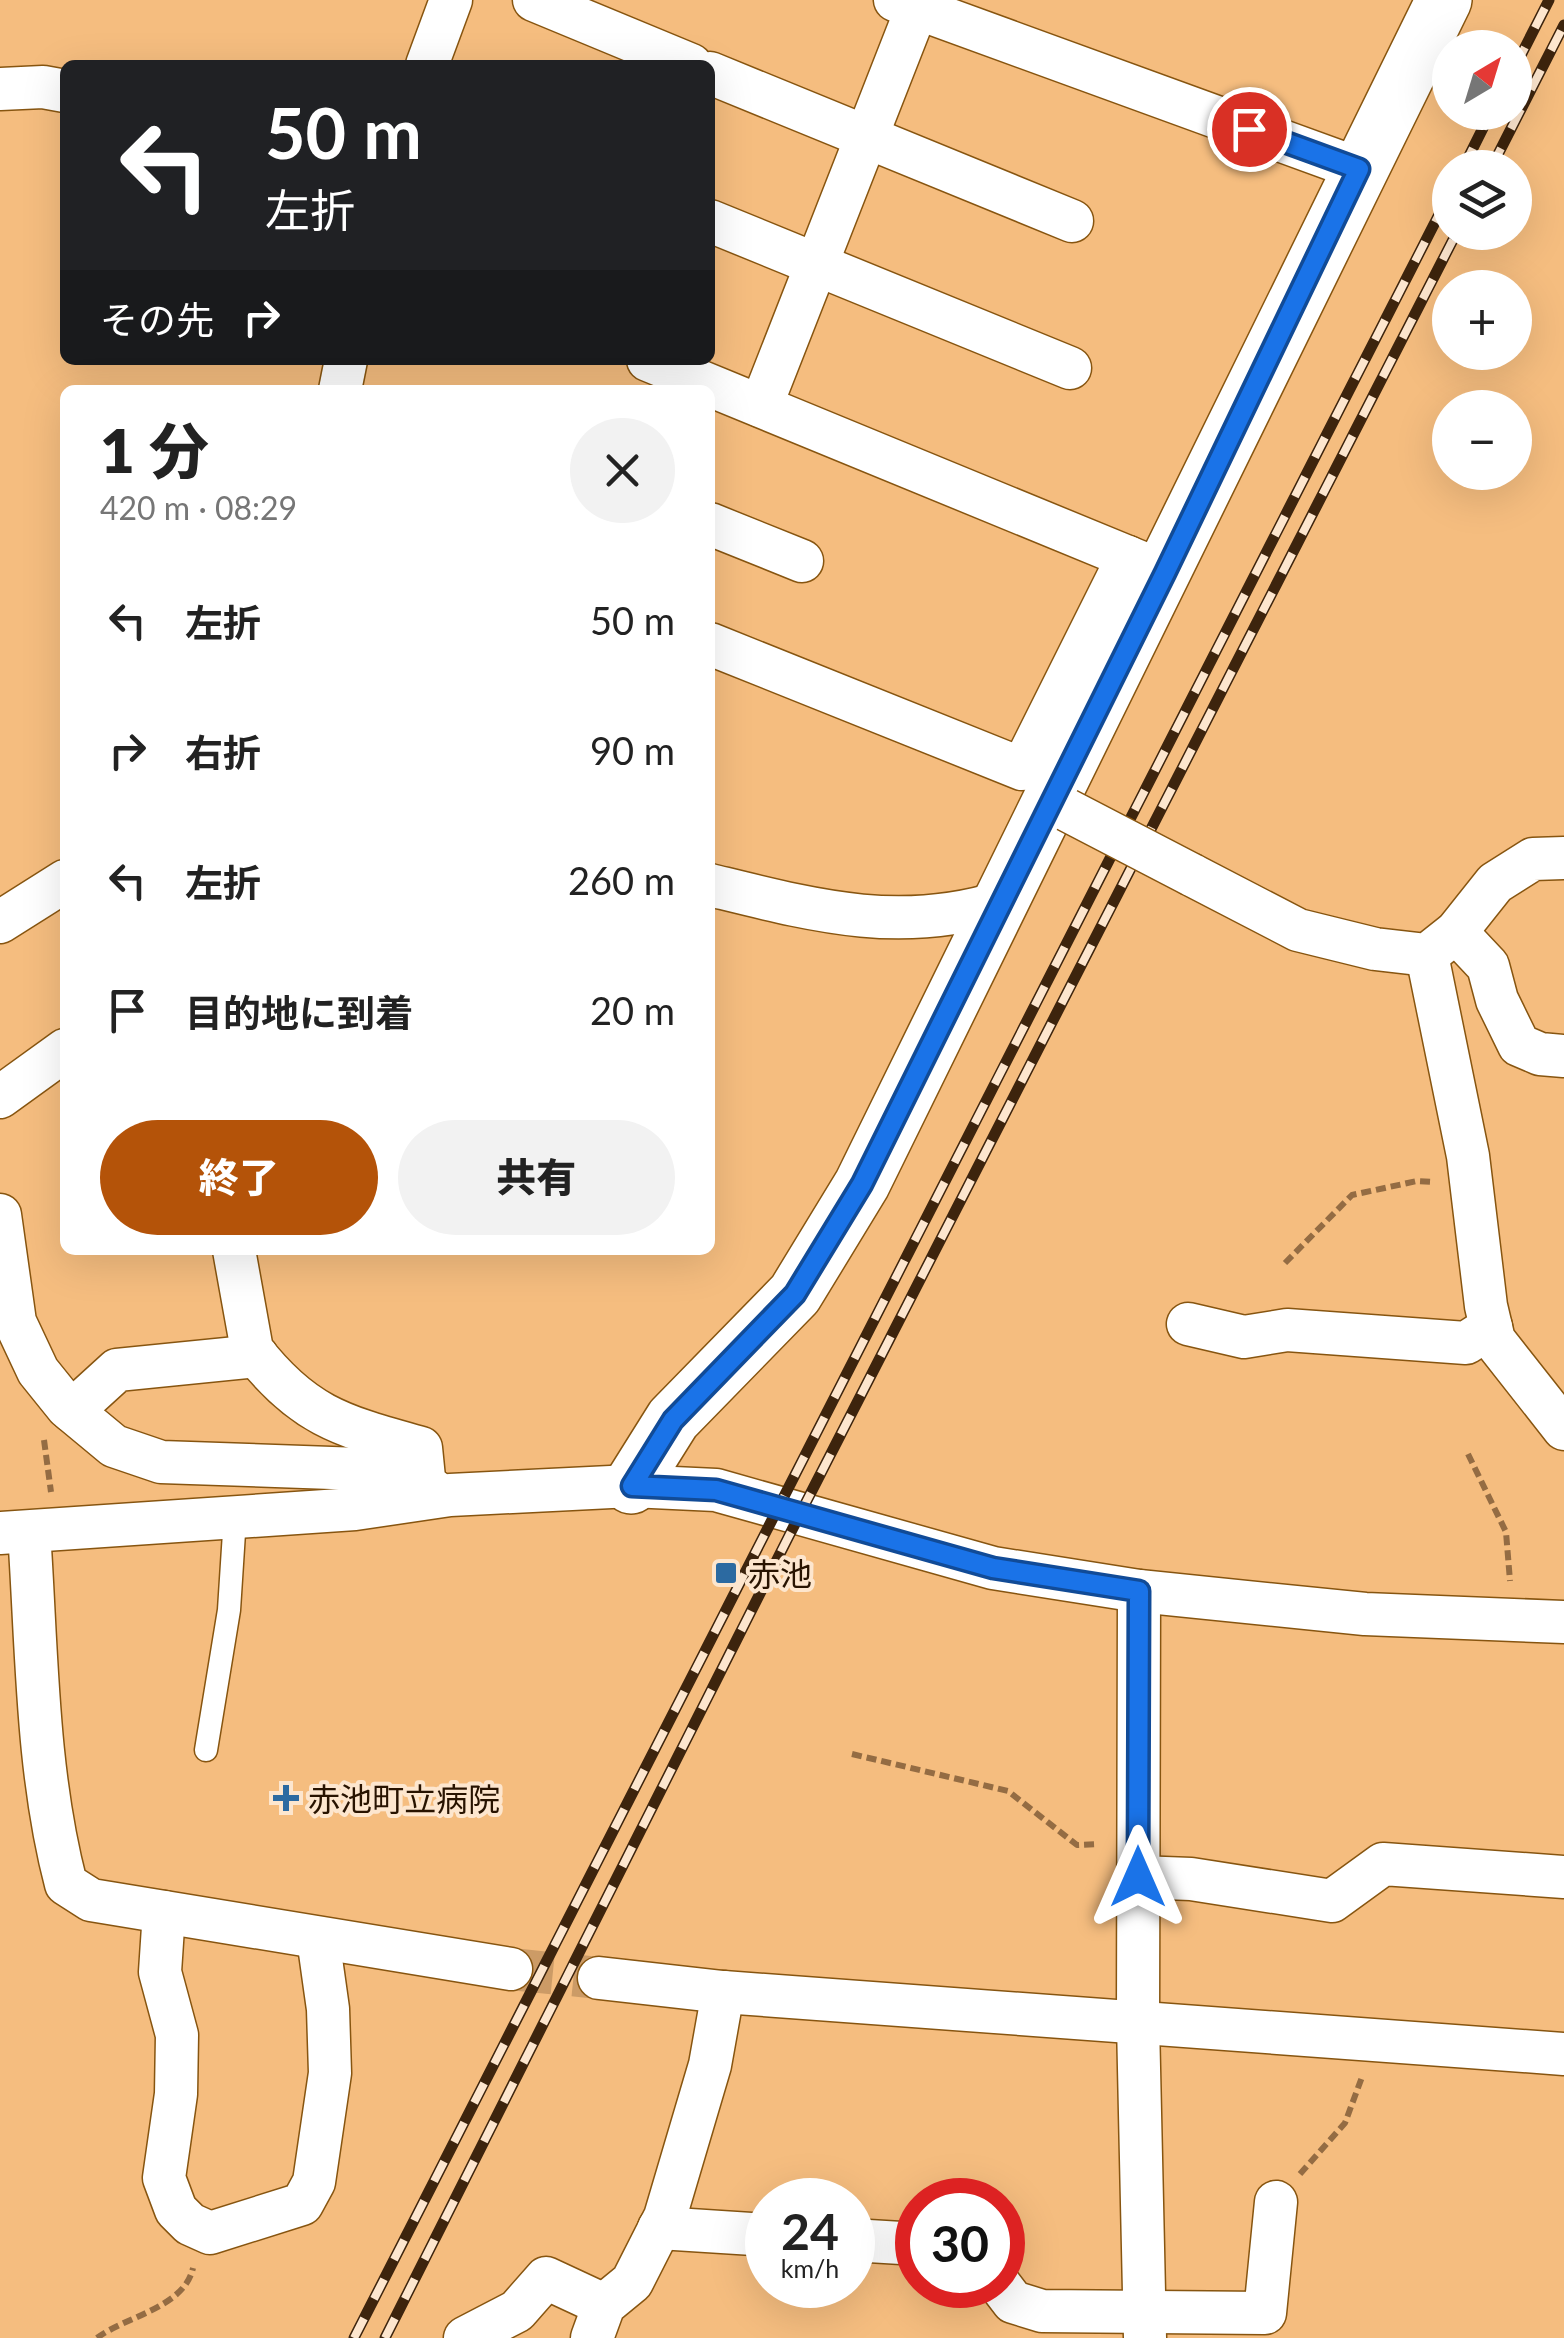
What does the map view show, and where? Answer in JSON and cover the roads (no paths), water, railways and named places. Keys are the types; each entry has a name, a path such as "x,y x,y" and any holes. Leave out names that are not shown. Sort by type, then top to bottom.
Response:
{"street":[{"path":"429,60 451,0"},
{"path":"534,0 678,60"},
{"path":"715,646 1022,768 1146,565 1359,169 1444,0"},
{"path":"761,406 866,138 906,4 1359,169"},
{"path":"715,75 1072,221"},
{"path":"0,88 42,86 60,90"},
{"path":"715,223 1070,368"},
{"path":"661,373 697,385"},
{"path":"715,391 761,406 1146,565"},
{"path":"715,526 802,561"},
{"path":"632,1486 673,1420 795,1294 862,1184 1002,902 1058,806 1146,565"},
{"path":"1058,806 1298,930 1375,949 1442,944 1488,966 1497,1000 1518,1045 1540,1054 1564,1056"},
{"path":"1564,858 1533,859 1495,883 1442,944 1494,1340 1564,1429"},
{"path":"0,922 60,884"},
{"path":"715,887 870,919 961,915 1002,902"},
{"path":"0,1097 56,1063"},
{"path":"0,1215 15,1322 57,1419 114,1446 161,1462 360,1469 438,1492"},
{"path":"244,1255 241,1303 256,1356 286,1390 309,1408 344,1426 422,1448 438,1492"},
{"path":"1188,1324 1244,1336 1287,1330 1466,1343 1491,1328"},
{"path":"57,1419 117,1370 256,1356"},
{"path":"511,1969 92,1900 66,1884 42,1742 28,1532 355,1509 438,1492 632,1486 716,1490 993,1568 1139,1591 1365,1614 1564,1622"},
{"path":"1139,1591 1138,2023 1144,2325"},
{"path":"1138,1877 1191,1879 1332,1901 1383,1864 1564,1877"},
{"path":"164,1912 160,1972 177,2035 176,2094 164,2178 176,2210 190,2224 210,2233 302,2204 314,2182 330,2073 328,2009 318,1938"},
{"path":"600,1978 723,1992 1564,2054"},
{"path":"465,2338 517,2311 546,2278 598,2322 632,2282 659,2228 710,2065 723,1992"},
{"path":"1025,2306 1144,2325 1265,2313 1276,2202"},
{"path":"659,2228 745,2234"}],"lane":[{"path":"206,1750 230,1610 235,1517"}],"tunnel":[{"path":"511,1969 599,1978"}],"railway":[{"path":"1532,34 1549,0"},
{"path":"1500,150 1564,25"},
{"path":"1472,150 1482,130"},
{"path":"354,2338 1432,228"},
{"path":"385,2338 801,1512 1448,250"}],"place":[{"name":"赤池","path":"726,1573"},
{"name":"赤池町立病院","path":"286,1798"}]}
